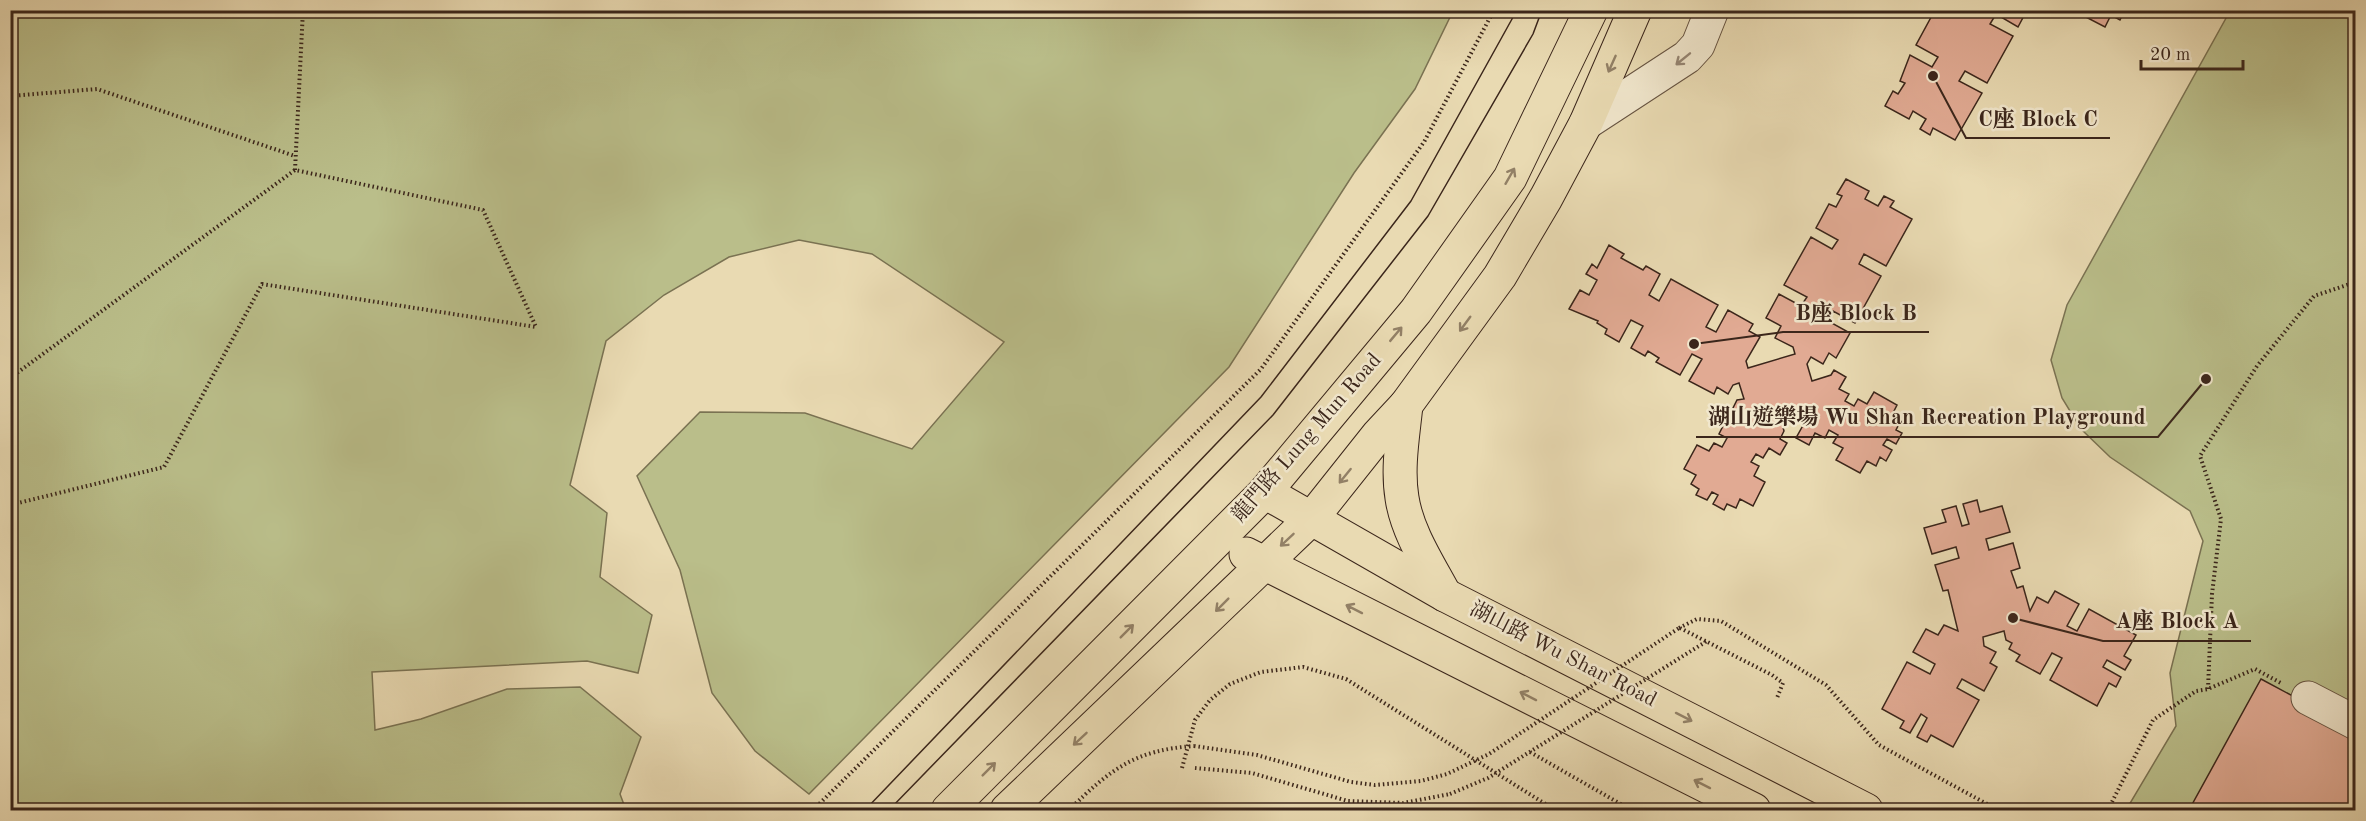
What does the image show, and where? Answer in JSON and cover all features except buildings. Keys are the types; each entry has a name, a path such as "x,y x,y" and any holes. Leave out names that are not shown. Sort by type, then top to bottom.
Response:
{"main road":[{"name":"龍門路 Lung Mun Road","path":"948,810 1265,492 1416,310 1510,178 1591,10"},
{"path":"1007,810 1312,518 1378,435 1406,405 1500,276 1546,198 1586,123 1635,10"},
{"path":"1406,405 1400,470 1402,498 1418,543 1445,595"},
{"name":"湖山路 Wu Shan Road","path":"1265,492 1445,595 1866,810"},
{"path":"1218,539 1754,810"}],"lane":[{"path":"1586,123 1687,57 1698,45 1712,10"},
{"path":"2308,698 2355,723"}],"path":[{"path":"295,170 303,10"},
{"path":"813,810 1261,369 1424,142 1494,10"},
{"path":"10,96 97,88 295,156"},
{"path":"10,378 295,170 483,210 536,327 262,284 164,467 10,505"},
{"path":"2208,689 2212,594 2221,519 2200,456 2257,366 2314,296 2355,282"},
{"path":"1069,810 1104,776 1120,765 1151,753 1194,746 1257,755 1351,782 1396,785 1448,774 1488,753 1697,619 1721,621 1826,686 1880,745 1998,810"},
{"path":"1680,628 1772,675 1783,683 1777,698"},
{"path":"1195,768 1252,773 1348,801 1404,802 1450,794 1488,778 1707,641"},
{"path":"1182,768 1195,720 1210,700 1230,684 1261,672 1304,667 1346,679 1555,810"},
{"path":"2108,810 2153,720 2196,691 2208,689 2255,669 2308,698"},
{"path":"1530,752 1631,810"}],"green space":[{"path":"10,11 1453,11 1415,89 1354,173 1229,367 809,794 755,751 712,693 680,570 637,476 700,412 805,413 912,449 1004,342 872,254 799,240 729,257 664,295 606,341 570,485 607,513 600,577 652,615 638,673 587,661 372,672 375,730 421,719 507,689 580,687 641,737 620,794 626,810 11,810"},
{"path":"2230,11 2355,11 2355,810 2126,810 2176,726 2170,673 2203,541 2190,511 2110,457 2081,429 2062,398 2051,360 2067,305"}],"tram line":[{"path":"865,810 1261,397 1411,201 1517,10"},
{"path":"889,810 1273,415 1428,216 1533,34 1542,10"}],"place":[{"name":"C座 Block C","path":"1933,76"},
{"name":"B座 Block B","path":"1694,344"},
{"name":"湖山遊樂場 Wu Shan Recreation Playground","path":"2206,379"},
{"name":"A座 Block A","path":"2013,618"}]}
